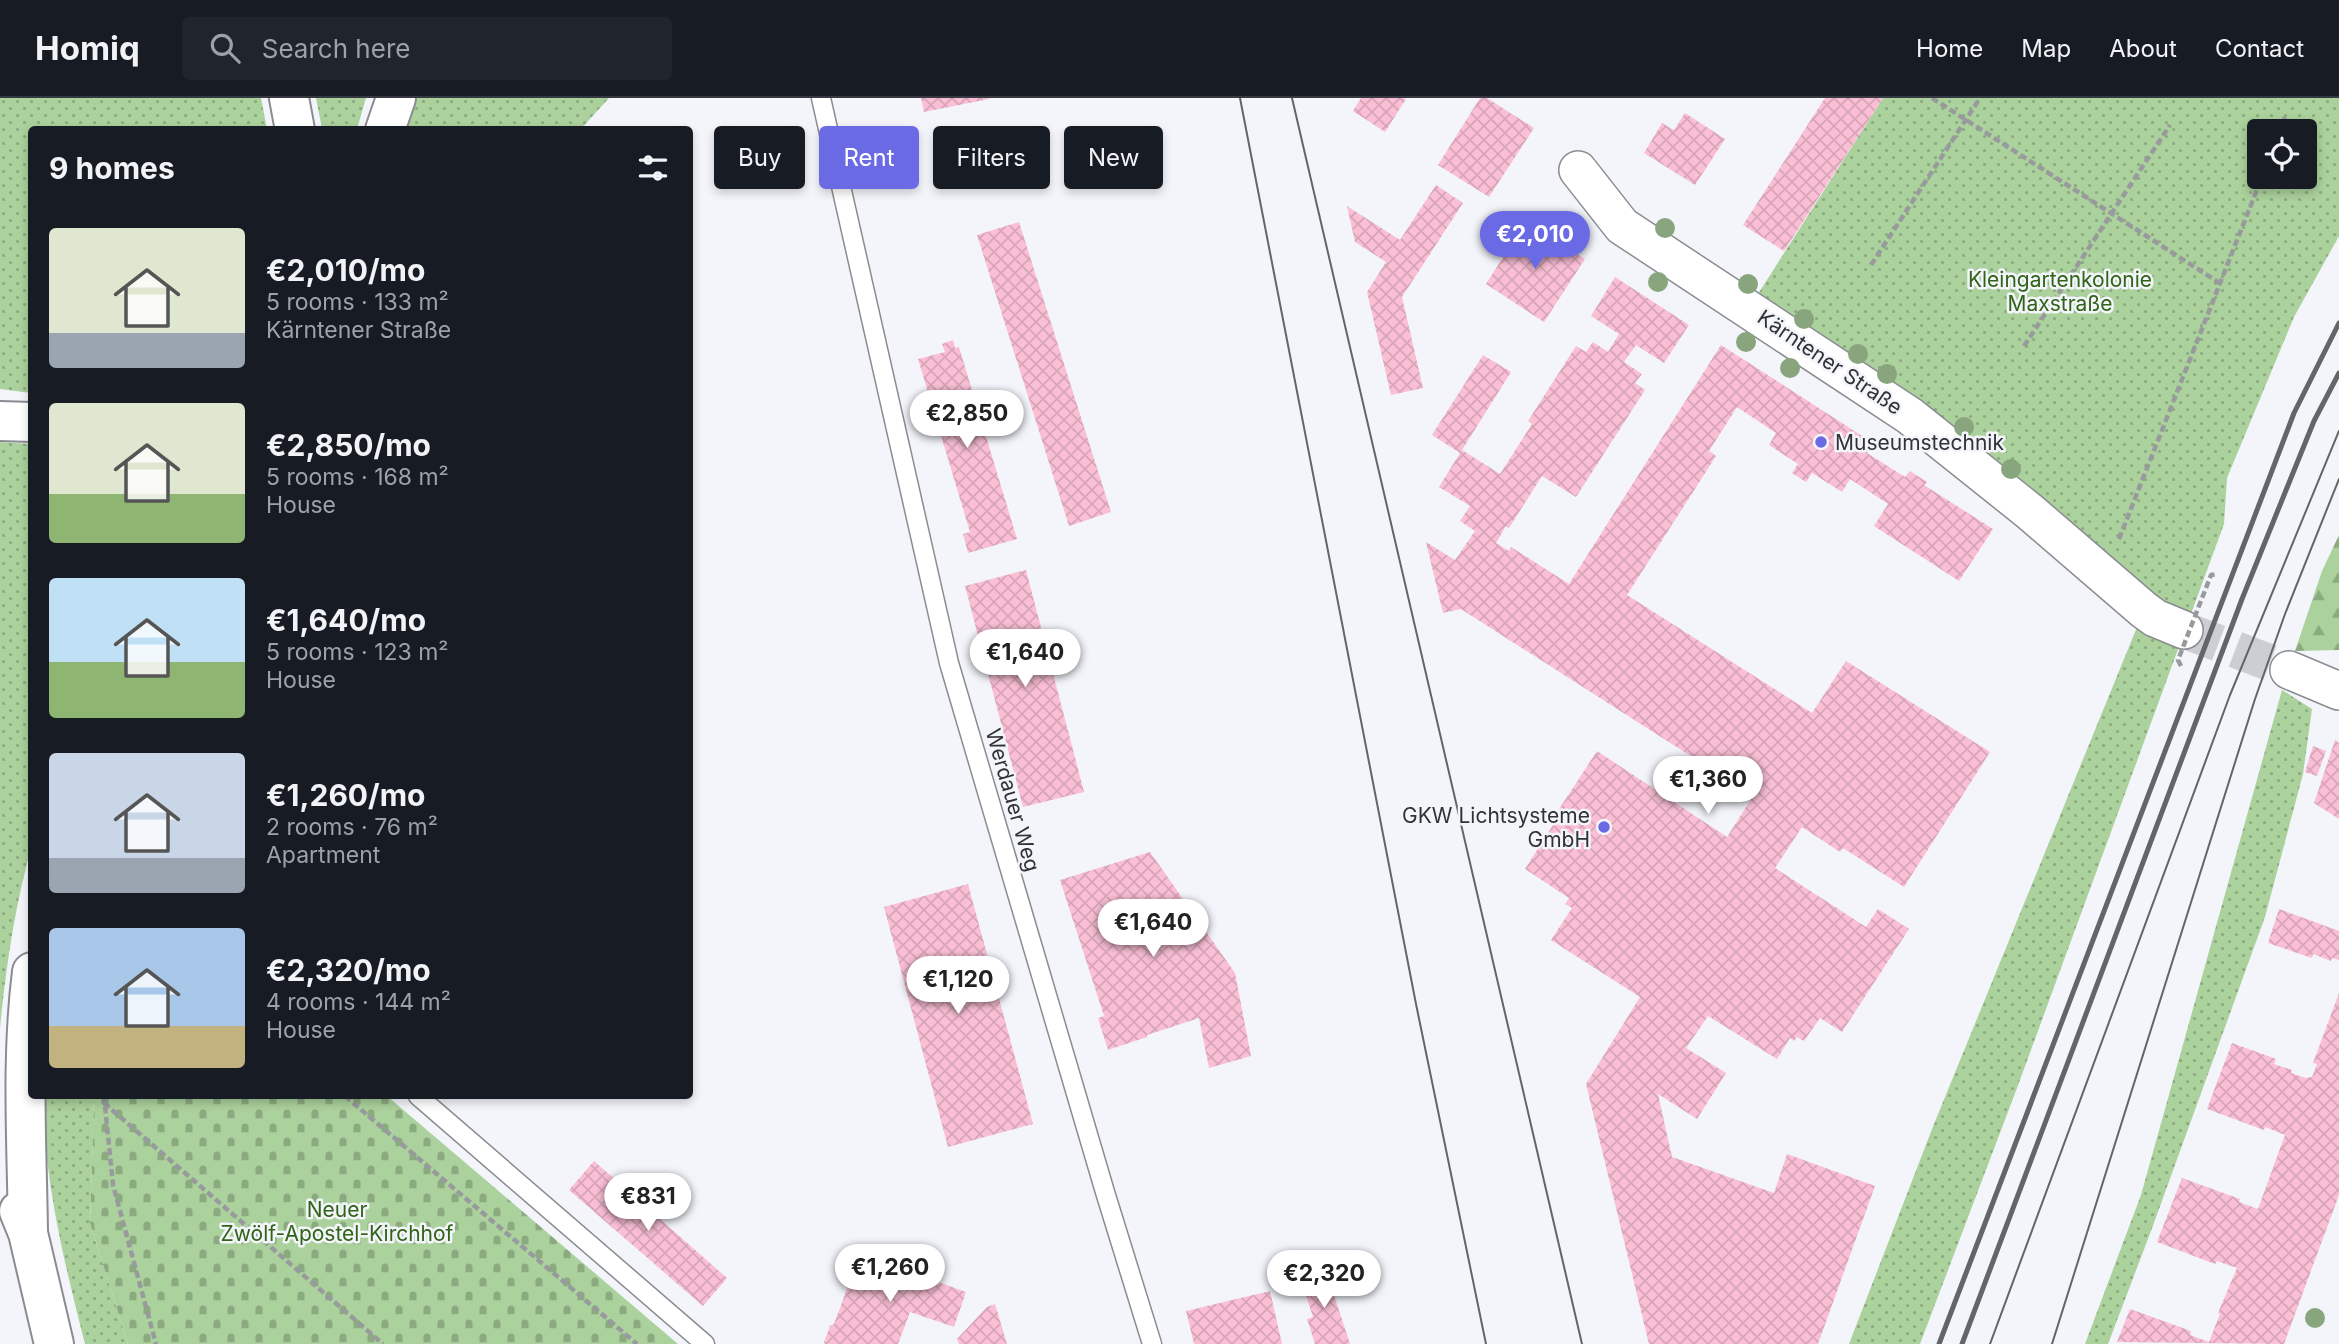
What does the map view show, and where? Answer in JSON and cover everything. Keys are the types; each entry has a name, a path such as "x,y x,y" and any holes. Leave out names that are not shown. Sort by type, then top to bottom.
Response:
{"highway":[{"path":"289,98 294,126"},
{"path":"386,126 396,98"},
{"path":"0,421 28,422"},
{"path":"28,1000 24,1078 28,1233"},
{"path":"0,1160 28,1233 54,1344"}],"street":[{"name":"Kärntener Straße","path":"1578,170 1622,226 1910,416 2029,511 2155,618 2184,630"},
{"path":"2289,670 2339,691"}],"lane":[{"name":"Werdauer Weg","path":"821,98 949,663 1152,1344"},
{"path":"421,1099 705,1344"}],"path":[{"path":"1932,98 2221,284"},
{"path":"1871,265 1980,98"},
{"path":"2024,346 2170,125"},
{"path":"2102,574 2120,536 2257,189"},
{"path":"2181,666 2178,660 2211,575 2217,574"},
{"path":"104,1099 113,1185 156,1344"},
{"path":"349,1099 637,1344"},
{"path":"104,1103 383,1344"}],"green space":[{"path":"0,98 261,98 266,126 28,126 28,393 0,389"},
{"path":"316,98 366,98 358,126 321,126"},
{"path":"417,98 609,98 584,126 408,126"},
{"name":"Kleingartenkolonie Maxstraße","path":"1883,98 2339,98 2339,236 2294,317 2227,478 2224,524 1920,1344 1849,1344 1934,1124 2144,610 1749,308"},
{"path":"0,442 28,444 28,861 12,936 0,1028"},
{"path":"2339,535 2339,650 2295,651 2322,571"},
{"path":"2282,690 2312,709 2303,774 2265,917 2108,1344 2085,1344 2141,1195"},
{"path":"43,1099 94,1099 90,1223 128,1344 85,1344 51,1190"},
{"name":"Neuer Zwölf-Apostel-Kirchhof","path":"94,1099 391,1099 678,1344 128,1344 90,1223"}],"building":[{"path":"921,98 989,98 989,99 924,112"},
{"path":"1361,98 1406,99 1385,132 1353,111"},
{"path":"1480,98 1487,98 1534,128 1489,197 1438,165"},
{"path":"1825,98 1883,98 1784,251 1743,225"},
{"path":"1685,113 1725,139 1695,185 1644,153 1662,123 1674,130"},
{"path":"1436,185 1463,203 1402,297 1423,388 1391,395 1367,292 1386,262 1355,242 1347,206 1400,240"},
{"path":"1526,221 1585,259 1544,322 1486,284"},
{"path":"1019,222 1111,512 1069,526 977,235"},
{"path":"1615,277 1689,325 1664,363 1636,345 1624,362 1642,374 1635,383 1645,390 1576,497 1542,476 1509,528 1506,526 1496,543 1509,551 1511,547 1569,584 1721,345 1873,443 1867,453 1905,477 1910,471 1927,482 1924,485 1993,529 1959,581 1874,526 1888,504 1850,479 1842,492 1812,473 1806,482 1792,473 1798,464 1769,445 1776,433 1737,407 1709,451 1716,456 1627,595 1812,713 1846,661 1990,752 1904,887 1843,848 1840,852 1802,827 1775,868 1866,927 1878,909 1909,929 1842,1032 1820,1018 1804,1041 1797,1037 1794,1041 1790,1038 1777,1059 1708,1016 1686,1048 1726,1073 1697,1119 1658,1094 1672,1157 1774,1193 1787,1154 1875,1186 1818,1344 1649,1344 1586,1084 1640,997 1551,940 1572,908 1565,904 1569,898 1525,869 1553,825 1550,823 1597,751 1727,837 1753,796 1461,609 1443,613 1426,542 1455,560 1475,531 1460,521 1470,506 1439,487 1460,453 1432,435 1483,355 1511,372 1462,450 1500,474 1532,424 1528,421 1576,346 1586,352 1593,342 1608,352 1619,334 1591,316"},
{"path":"953,340 955,348 959,347 1017,539 968,553 963,534 970,532 918,359 945,352 942,344"},
{"path":"1026,570 1084,792 1023,807 965,586"},
{"path":"2335,740 2339,743 2339,819 2314,803"},
{"path":"2313,746 2326,751 2317,776 2305,772"},
{"path":"1150,852 1235,973 1251,1056 1209,1068 1199,1018 1108,1050 1098,1018 1104,1016 1060,880"},
{"path":"968,884 1033,1124 948,1147 884,907"},
{"path":"2279,909 2339,931 2339,960 2332,958 2331,961 2313,954 2312,958 2268,943"},
{"path":"2339,993 2339,1195 2284,1344 2117,1342 2130,1309 2191,1331 2190,1335 2209,1342 2237,1268 2217,1261 2215,1264 2157,1242 2182,1178 2240,1199 2239,1202 2258,1209 2285,1135 2207,1109 2232,1043 2276,1059 2274,1064 2292,1070 2291,1073 2305,1078 2312,1077 2317,1064 2313,1063"},
{"path":"594,1161 727,1278 703,1306 569,1190"},
{"path":"860,1254 966,1292 954,1327 910,1312 898,1344 825,1344"},
{"path":"1325,1268 1350,1344 1315,1344 1307,1319 1313,1317 1300,1277"},
{"path":"1270,1291 1282,1344 1194,1344 1186,1311"},
{"path":"995,1304 1007,1344 959,1344 957,1339 987,1307"}],"tunnel":[{"path":"2184,630 2289,670"}],"tram line":[{"path":"1240,98 1416,1004 1486,1344"},
{"path":"1292,98 1582,1344"},
{"path":"1990,1344 2230,695 2339,431"},
{"path":"2052,1344 2255,699 2285,614 2339,479"}],"railway":[{"path":"1939,1344 2294,413 2339,323"},
{"path":"1962,1344 2242,599 2314,421 2339,373"}],"place":[{"name":"Museumstechnik","path":"1821,442"},
{"name":"GKW Lichtsysteme GmbH","path":"1604,827"}]}
